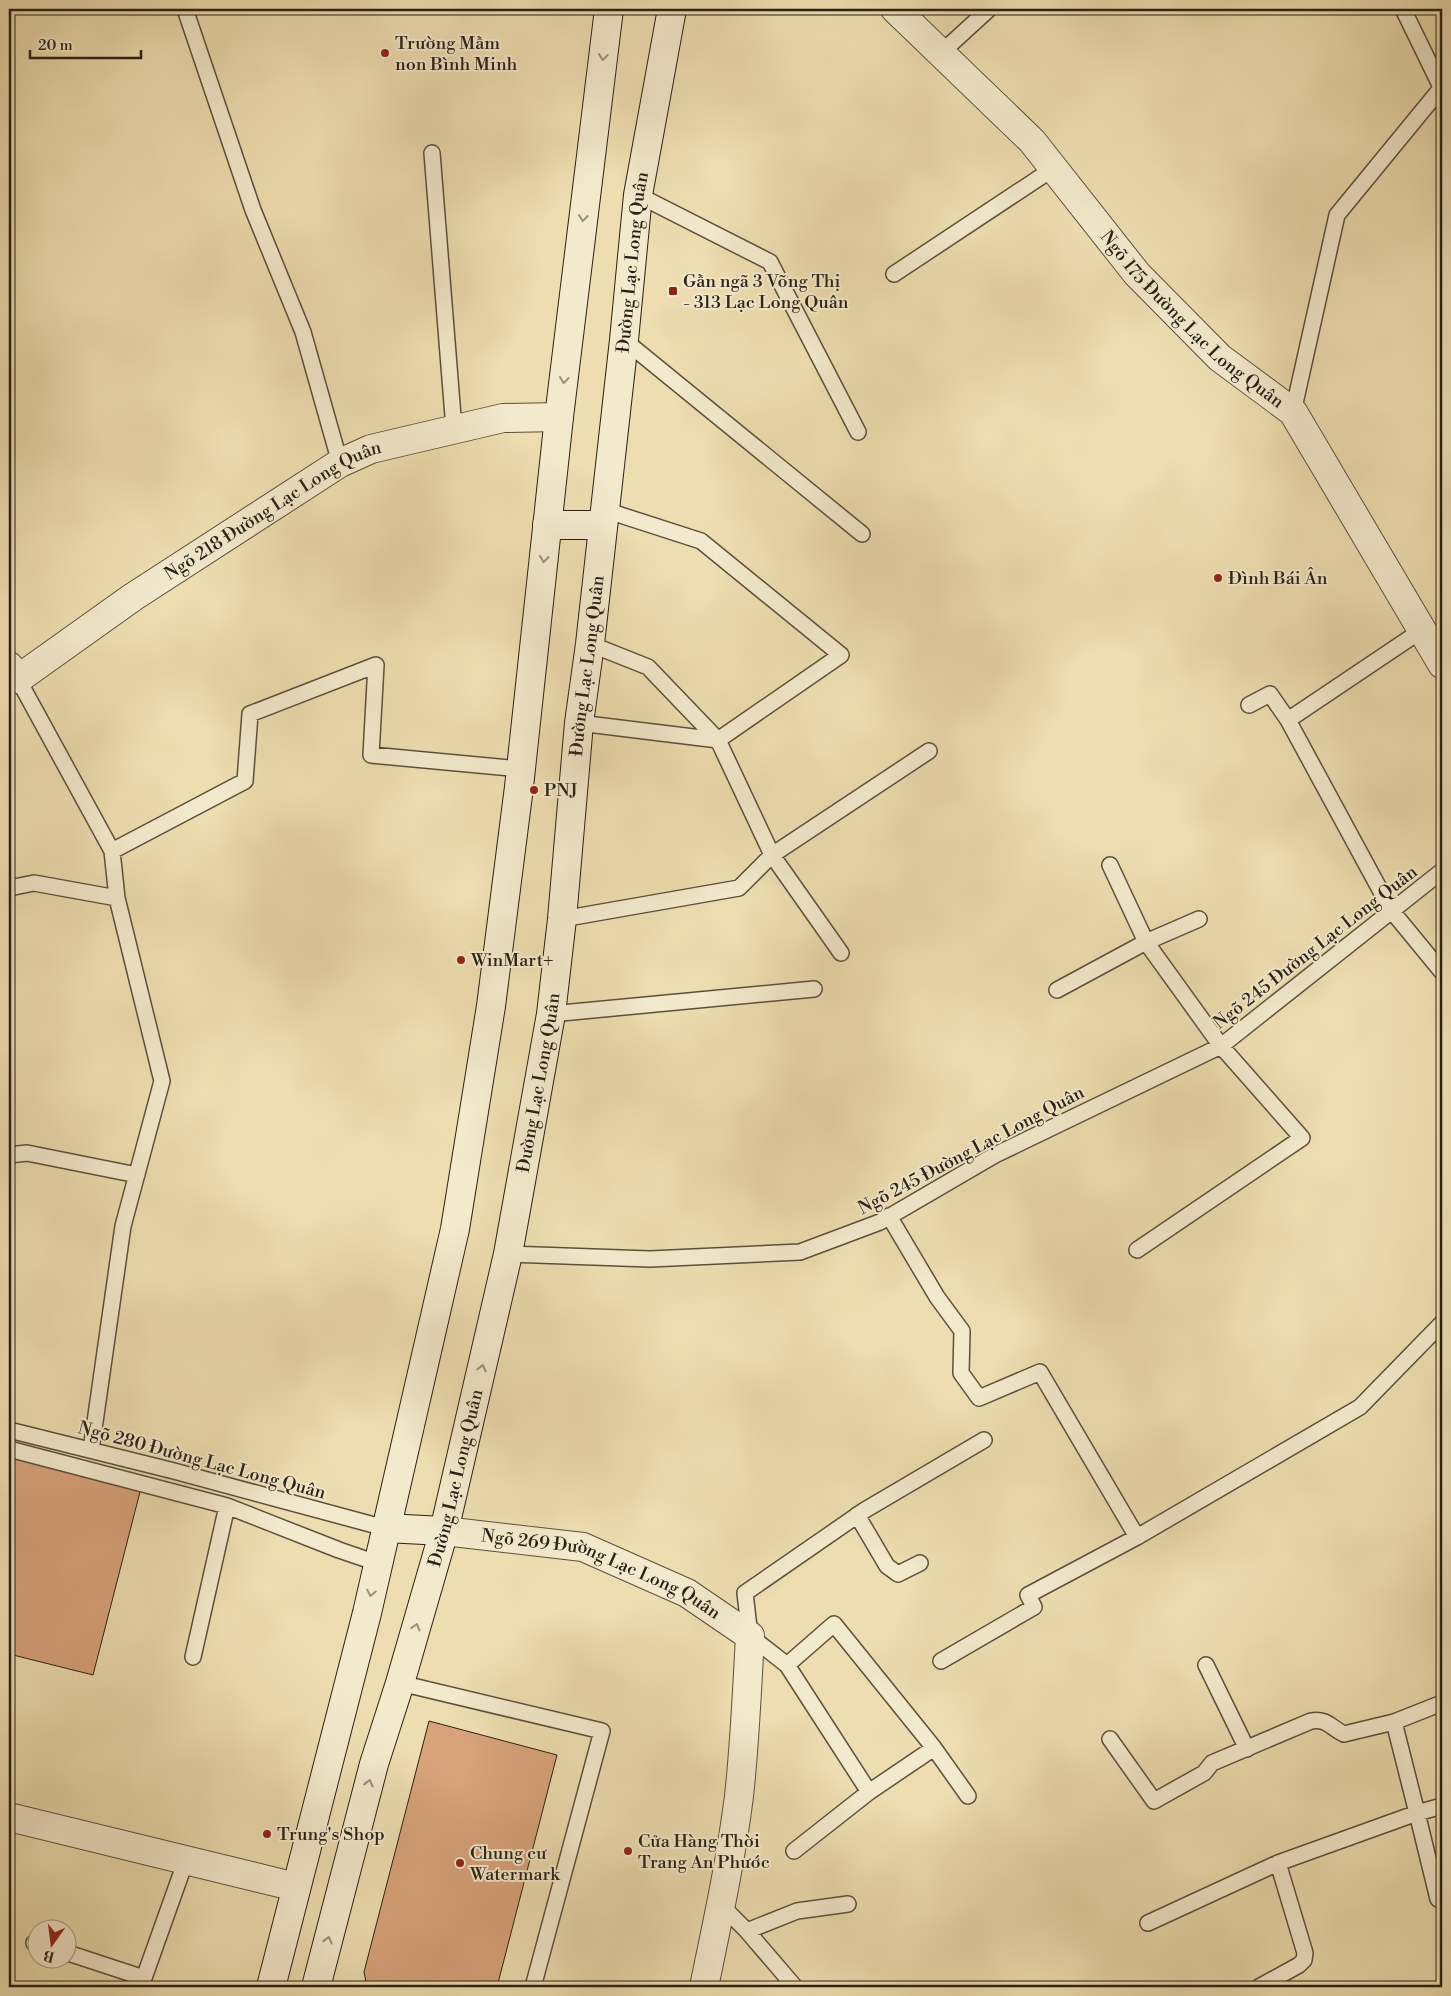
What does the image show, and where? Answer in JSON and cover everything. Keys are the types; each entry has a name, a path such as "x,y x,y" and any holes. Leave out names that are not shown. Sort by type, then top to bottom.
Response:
{"main road":[{"path":"271,1987 367,1613 455,1229 491,1006 609,9"},
{"name":"Đường Lạc Long Quân","path":"316,1987 374,1764 400,1683 444,1531 508,1254 551,1014 562,919 579,723 590,644 638,196 672,9"},
{"name":"Ngõ 175 Đường Lạc Long Quân","path":"895,9 1032,141 1137,274 1220,358 1293,412 1442,664"},
{"name":"Ngõ 218 Đường Lạc Long Quân","path":"13,673 340,463 371,449 503,418 560,418"},
{"path":"547,526 604,518"},
{"name":"Ngõ 269 Đường Lạc Long Quân","path":"385,1528 444,1531 583,1547 687,1593 750,1636"},
{"path":"704,1987 721,1905 739,1798 750,1636"},
{"path":"9,1817 296,1887"}],"lane":[{"path":"185,9 253,210 303,332 340,463"},
{"path":"941,53 989,9"},
{"path":"1293,412 1337,215 1442,87 1402,9"},
{"path":"432,153 454,429"},
{"path":"894,274 1054,168"},
{"path":"638,196 770,262 858,432"},
{"path":"624,340 862,534"},
{"path":"579,723 718,740 841,655 701,542 604,518"},
{"path":"1288,720 1422,630"},
{"path":"590,644 648,667 718,740 772,856 841,953"},
{"path":"112,851 245,781 250,714 376,665 371,755 520,769"},
{"path":"13,673 112,851 117,898 162,1081 123,1226 91,1450"},
{"path":"1249,706 1270,694 1288,720 1391,910 1442,972"},
{"path":"562,919 739,888 772,856 929,751"},
{"path":"1110,865 1146,942 1221,1046 1302,1138 1137,1250"},
{"name":"Ngõ 245 Đường Lạc Long Quân","path":"508,1254 650,1259 800,1252 890,1216 995,1155 1221,1046 1442,871"},
{"path":"9,888 34,883 117,898"},
{"path":"1057,990 1146,942 1199,919"},
{"path":"551,1014 814,990"},
{"path":"9,1155 27,1153 137,1175"},
{"path":"890,1216 937,1297 962,1332 960,1373 979,1398 1040,1372 1137,1537"},
{"path":"940,1661 1034,1607 1028,1595 1137,1537 1360,1407 1442,1323"},
{"name":"Ngõ 280 Đường Lạc Long Quân","path":"9,1430 385,1528"},
{"path":"920,1563 898,1574 887,1566 857,1515 984,1440"},
{"path":"9,1449 227,1506 377,1563"},
{"path":"193,1657 227,1506"},
{"name":"Ngõ 269 Đường Lạc Long Quân","path":"857,1515 745,1593 750,1636 787,1665 869,1792"},
{"path":"787,1665 834,1624 934,1748 968,1796"},
{"path":"1206,1665 1247,1749"},
{"path":"400,1683 602,1730 533,1987"},
{"path":"1110,1739 1154,1801 1204,1773 1212,1763 1311,1721 1320,1719 1344,1734 1394,1722 1442,1703"},
{"path":"1394,1722 1438,1899"},
{"path":"794,1851 869,1792 934,1748"},
{"path":"1148,1922 1278,1863 1417,1813 1442,1806"},
{"path":"78,1957 144,1978 186,1860"},
{"path":"1259,1987 1299,1965 1304,1960 1305,1954 1278,1863"},
{"path":"747,1931 797,1911 848,1904"},
{"path":"721,1905 747,1931 795,1987"}],"building":[{"path":"9,1454 141,1488 93,1675 9,1654"},
{"name":"Chung cư Watermark","path":"429,1721 557,1755 497,1987 367,1987 364,1972"}],"place":[{"name":"Trường Mầm non Bình Minh","path":"385,53"},
{"name":"Gần ngã 3 Võng Thị - 313 Lạc Long Quân","path":"673,291"},
{"name":"Đình Bái Ân","path":"1218,578"},
{"name":"PNJ","path":"534,790"},
{"name":"WinMart+","path":"461,960"},
{"name":"Trung's Shop","path":"267,1834"},
{"name":"Cửa Hàng Thời Trang An Phước","path":"628,1851"},
{"name":"Chung cư Watermark","path":"460,1863"}]}
